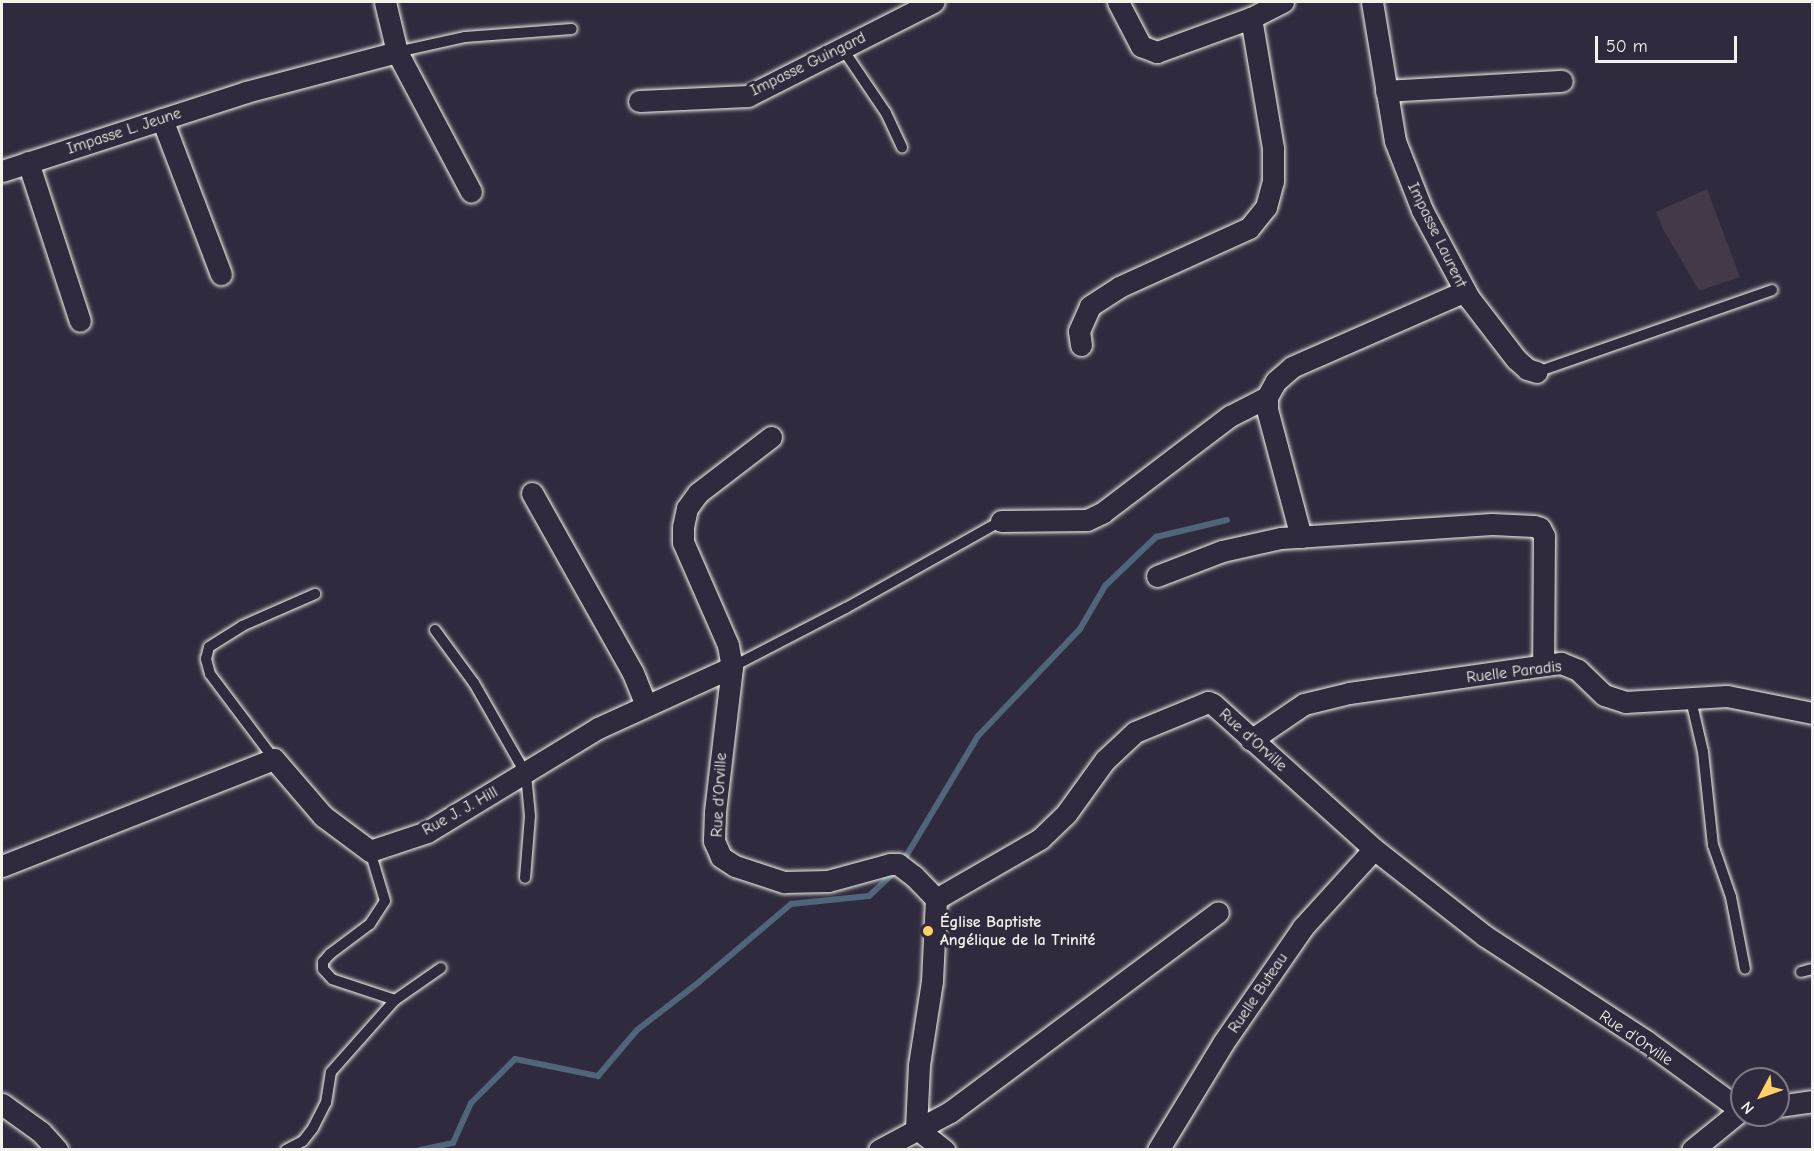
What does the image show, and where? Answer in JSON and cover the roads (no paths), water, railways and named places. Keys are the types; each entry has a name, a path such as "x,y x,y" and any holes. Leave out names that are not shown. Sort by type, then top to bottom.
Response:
{"street":[{"path":"385,2 398,52 471,192"},
{"name":"Impasse Guingard","path":"639,101 748,96 933,2"},
{"path":"1118,2 1142,46 1157,52 1251,18 1283,2"},
{"name":"Impasse Laurent","path":"1372,2 1395,141 1414,190 1465,291 1516,359 1527,369 1537,372"},
{"path":"1082,345 1079,331 1090,306 1119,287 1249,228 1266,207 1273,181 1273,148 1251,18"},
{"name":"Impasse L. Jeune","path":"2,171 246,92 398,52"},
{"path":"1386,91 1562,81"},
{"path":"162,119 220,274"},
{"path":"28,162 80,321"},
{"path":"1301,537 1267,410 1267,397 1276,381 1292,367 1465,291"},
{"path":"1001,521 1087,520 1102,513 1230,416 1267,397"},
{"path":"732,667 728,645 683,543 683,526 687,508 698,493 771,437"},
{"path":"532,493 633,673 646,706"},
{"path":"1157,576 1222,551 1301,537 1492,524 1540,528 1544,536 1543,665"},
{"name":"Ruelle Paradis","path":"1251,740 1304,704 1349,693 1455,680 1543,665 1570,665 1604,694 1625,702 1691,700 1726,696 1812,712"},
{"name":"Rue J. J. Hill","path":"370,851 427,832 526,774 598,728 732,667"},
{"name":"Rue d'Orville","path":"732,667 715,812 714,841 721,857 735,866 784,882 828,881 890,864 901,867 936,899 1040,839 1065,814 1105,760 1135,732 1208,702 1213,704 1374,849 1485,936 1646,1041 1730,1103"},
{"path":"2,866 274,759 323,816 370,851"},
{"name":"Ruelle Buteau","path":"1158,1149 1223,1044 1303,927 1374,849"},
{"path":"916,1128 919,1065 932,981 936,899"},
{"path":"879,1149 950,1112 1218,912"},
{"path":"1790,1104 1812,1101"},
{"path":"2,1104 41,1132 57,1149"},
{"path":"1692,1149 1730,1120"},
{"path":"916,1128 944,1149"}],"lane":[{"path":"398,52 465,37 572,29"},
{"path":"842,48 886,112 902,148"},
{"path":"1537,372 1772,290"},
{"path":"732,667 846,608 1001,521"},
{"path":"274,759 210,674 206,659 209,647 242,626 315,594"},
{"path":"435,630 474,683 526,774 530,816 525,878"},
{"path":"1691,700 1703,752 1713,845 1731,897 1745,969"},
{"path":"370,851 385,901 370,924 330,954 323,962 323,969 332,979 395,1000"},
{"path":"286,1149 303,1141 313,1128 326,1103 332,1072 395,1000 441,968"},
{"path":"1801,972 1812,969"}],"waterway":[{"path":"420,1150 453,1143 471,1103 515,1059 598,1076 637,1030 699,982 791,904 869,896 899,868 978,736 1080,629 1105,586 1156,537 1227,520"}],"place":[{"name":"Église Baptiste Angélique de la Trinité","path":"928,931"}]}
